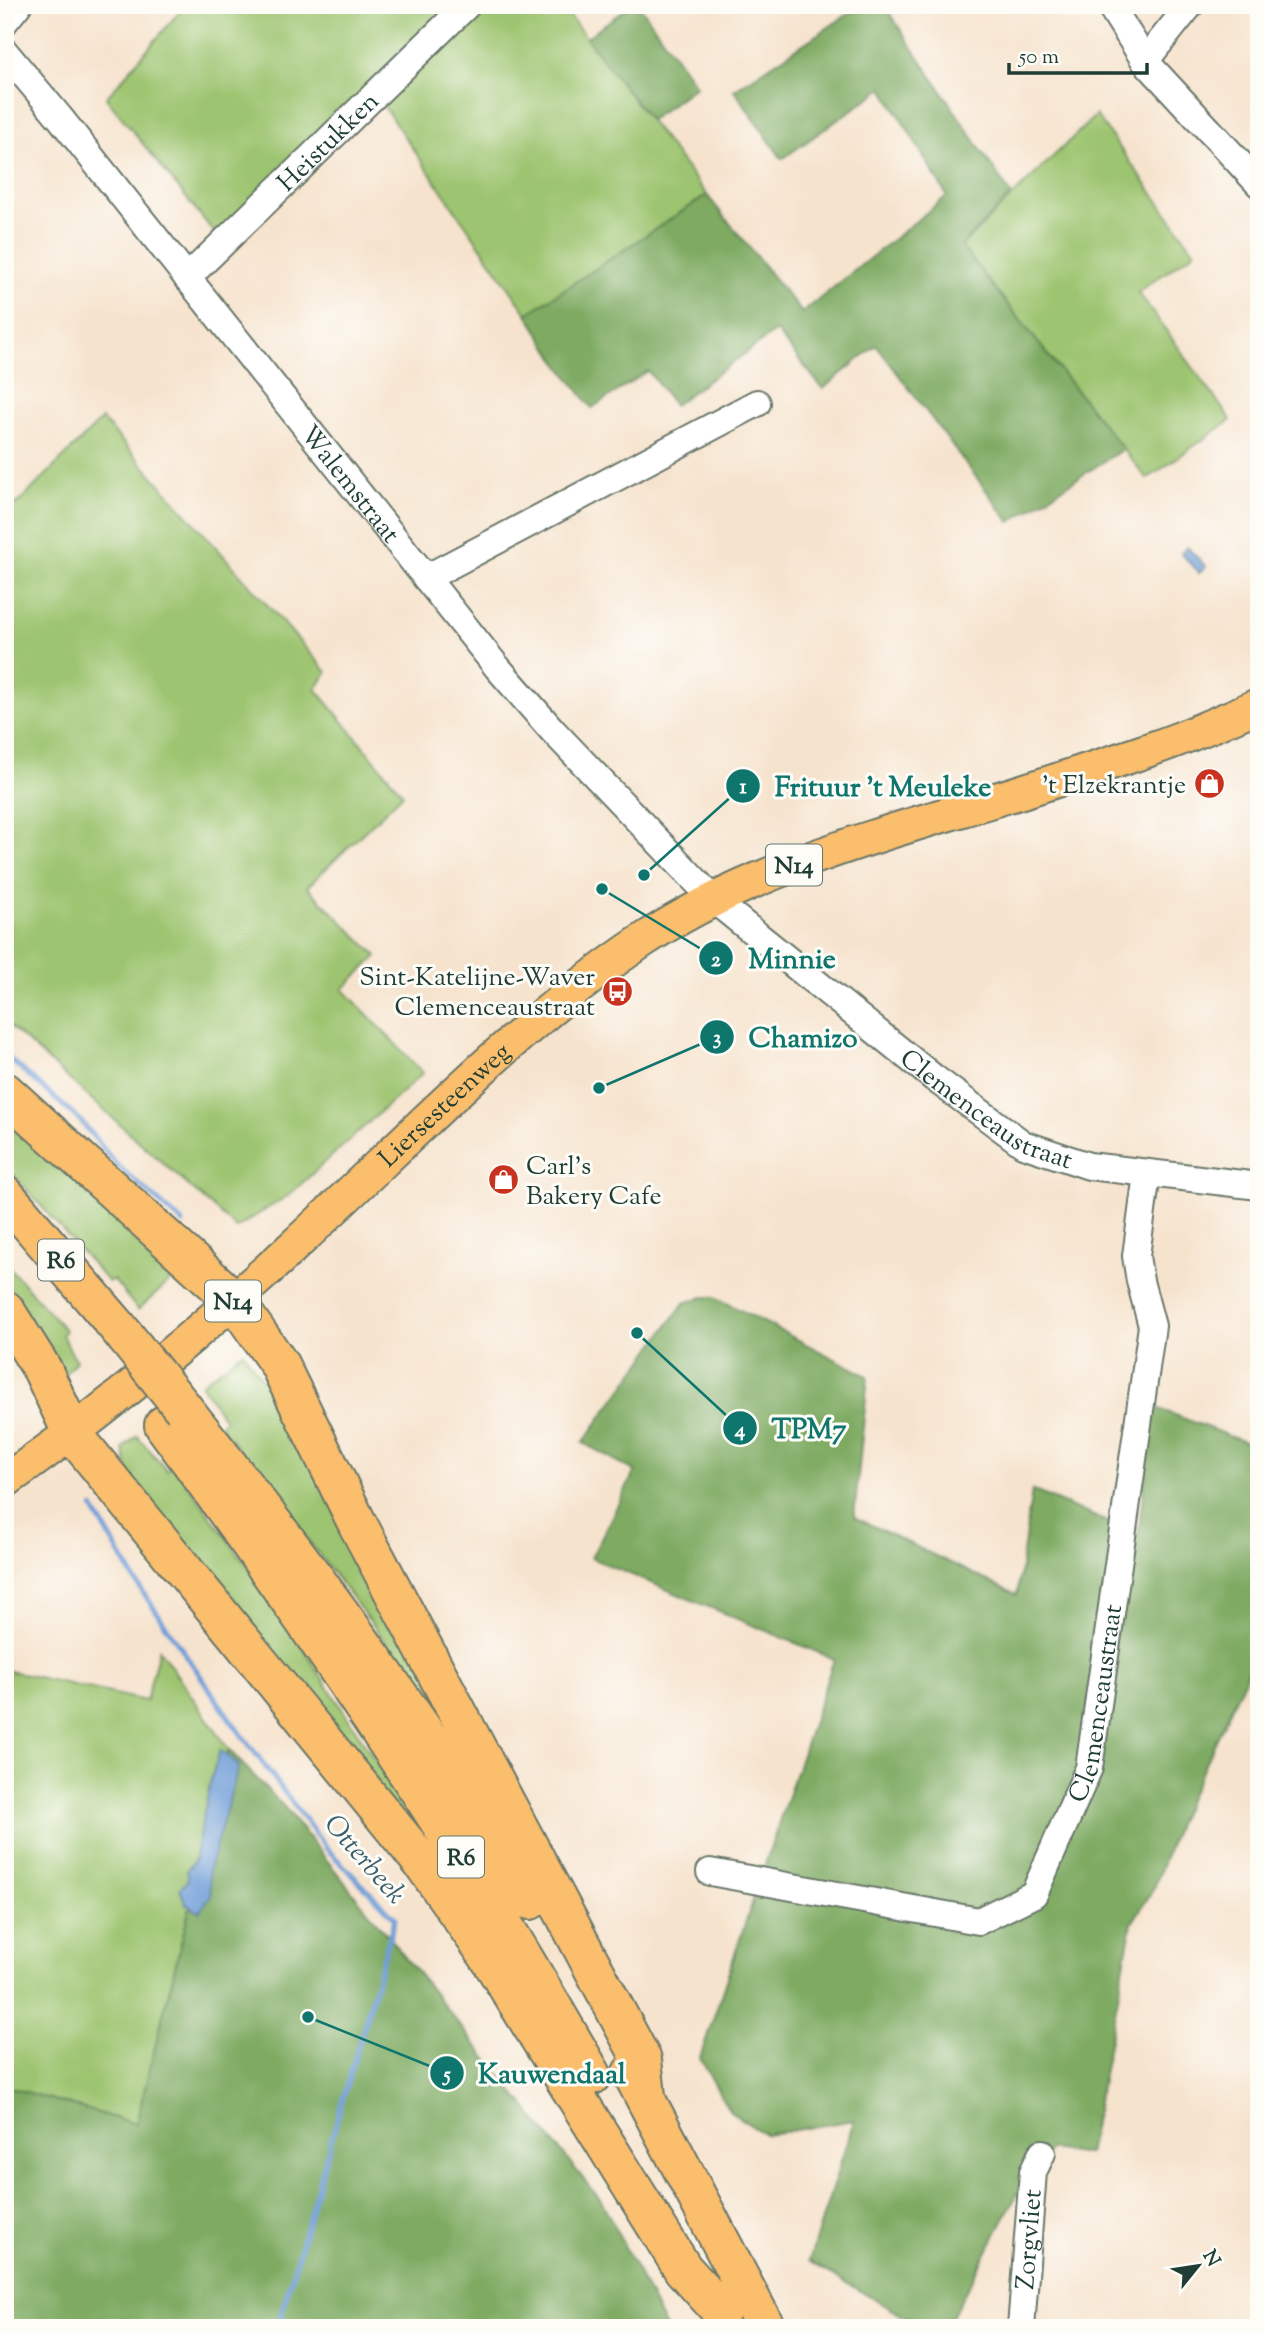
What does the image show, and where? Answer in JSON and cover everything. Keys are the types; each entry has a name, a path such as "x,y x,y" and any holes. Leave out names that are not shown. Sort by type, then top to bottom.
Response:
{"highway":[{"path":"5,1092 234,1300 279,1364 357,1523 642,2060 646,2096"},
{"name":"R6","path":"5,1195 107,1334 174,1417 300,1560 423,1730 537,1910 646,2096 766,2328"},
{"name":"R6","path":"5,1232 107,1334"},
{"path":"5,1310 42,1369 87,1422 425,1866 489,1958 683,2269 725,2319"},
{"name":"R6","path":"174,1417 265,1562 409,1774 524,1958 615,2115 725,2319"}],"main road":[{"name":"Liersesteenweg","path":"87,1422 170,1356 234,1300 510,1042 642,941 713,900 775,872 877,836 1157,747 1259,705"},
{"name":"N14","path":"5,1480 87,1422"}],"street":[{"path":"5,20 18,5"},
{"name":"Heistukken","path":"187,278 467,5"},
{"path":"1110,5 1145,61 1259,184"},
{"path":"1145,61 1190,5"},
{"name":"Walemstraat","path":"5,52 497,667 553,732 713,900"},
{"path":"426,578 757,403"},
{"name":"Clemenceaustraat","path":"713,900 933,1078 1023,1144 1089,1166 1259,1186"},
{"name":"Clemenceaustraat","path":"710,1872 978,1921 1034,1894 1089,1768 1152,1326 1136,1256 1147,1174"},
{"name":"Zorgvliet","path":"1021,2328 1033,2172 1042,2153"}],"green space":[{"path":"185,5 452,5 221,241 106,98"},
{"path":"475,5 561,5 707,195 527,314 380,101"},
{"path":"631,5 639,5 696,86 650,120 586,38"},
{"path":"862,5 884,5 1011,195 961,246 1123,449 1010,522 876,345 823,389 776,331 674,405 648,371 592,408 557,362 527,314 707,195 802,313 947,196 883,88 782,159 734,90"},
{"path":"1096,115 1195,252 1138,292 1231,420 1147,479 961,246"},
{"path":"102,419 327,672 316,689 403,794 307,887 377,956 343,989 423,1073 289,1195 236,1228 5,1022 5,493 16,505"},
{"path":"5,1110 181,1271 138,1310 113,1279 108,1282 5,1165"},
{"path":"5,1263 65,1330 62,1335 76,1361 65,1374 40,1344 5,1286"},
{"path":"703,1297 715,1297 868,1376 854,1517 1017,1595 1032,1490 1138,1535 1154,1407 1255,1446 1259,1440 1259,1649 1179,1819 1154,1888 1132,1923 1088,2154 1050,2149 1020,2189 946,2328 923,2328 809,2261 854,2120 766,2135 730,2112 700,2058 834,1659 591,1558 635,1471 583,1443 684,1303"},
{"path":"243,1352 290,1418 516,1842 381,1636 220,1425 225,1420 201,1384"},
{"path":"137,1436 167,1470 173,1465 271,1598 508,1967 134,1494 123,1448"},
{"path":"159,1649 229,1750 136,2124 5,2086 5,1670 146,1701"},
{"path":"229,1750 284,1807 602,2202 666,2328 5,2326 5,2086 136,2124"}],"water":[{"path":"1187,547 1206,567 1199,573 1181,553"},
{"path":"220,1750 239,1765 209,1870 211,1896 199,1912 186,1904 180,1889 188,1880 186,1871 194,1861 211,1779"}],"waterway":[{"path":"5,1055 80,1120 115,1163 183,1223"},
{"name":"Otterbeek","path":"93,1508 138,1585 230,1719 326,1848 395,1918 277,2328"}],"place":[{"name":"'t Elzekrantje","path":"1209,784"},
{"name":"Frituur 't Meuleke","path":"644,875"},
{"name":"Minnie","path":"602,889"},
{"name":"Sint-Katelijne-Waver Clemenceaustraat","path":"618,991"},
{"name":"Chamizo","path":"599,1088"},
{"name":"Carl’s Bakery Cafe","path":"503,1180"},
{"name":"TPM7","path":"637,1333"},
{"name":"Kauwendaal","path":"308,2017"}]}
